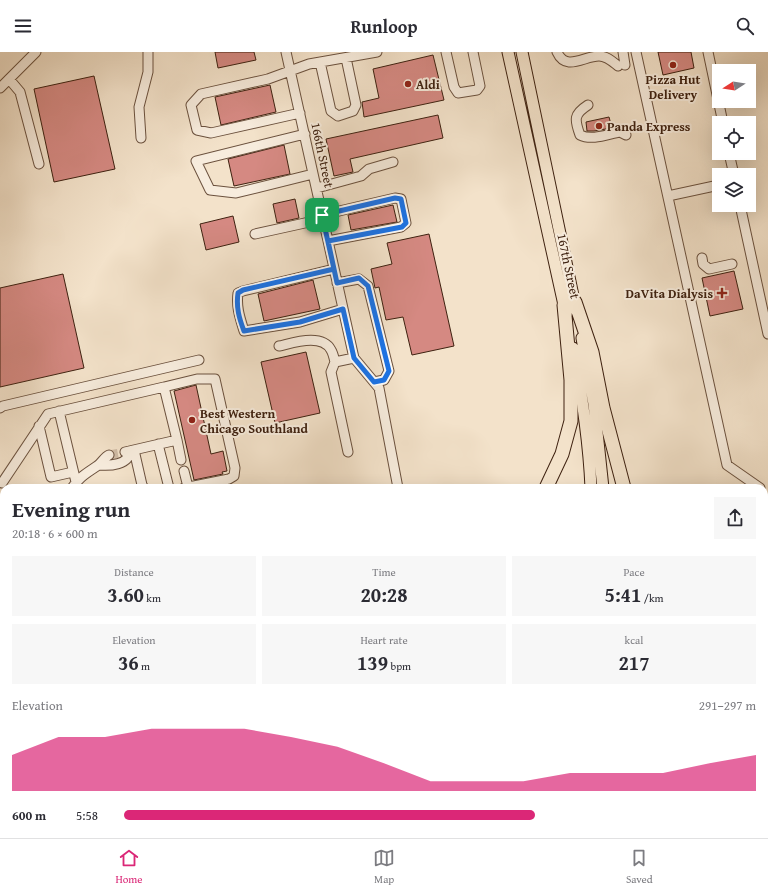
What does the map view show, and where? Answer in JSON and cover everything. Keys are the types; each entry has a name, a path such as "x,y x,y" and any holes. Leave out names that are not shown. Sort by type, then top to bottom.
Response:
{"highway":[{"path":"548,484 562,454 570,421 571,380 569,304"},
{"path":"569,304 592,352 603,408 623,484"}],"main road":[{"name":"167th Street","path":"508,52 594,404 602,484"},
{"name":"167th Street","path":"522,52 569,304 573,348 584,405 590,457 591,484"}],"street":[{"path":"0,88 36,52"},
{"path":"141,138 139,107 148,72 148,52"},
{"name":"166th Street","path":"286,52 354,358"},
{"path":"300,113 211,133 197,130 191,105 201,94 268,79 309,64 376,52"},
{"path":"446,52 454,87 458,93 477,90 480,86 473,52"},
{"path":"557,52 560,58 565,61 574,62 599,56 608,58 622,66 623,52"},
{"path":"636,52 727,465 754,484"},
{"path":"708,52 722,116"},
{"path":"320,62 331,111 338,116 353,111 356,104 346,58"},
{"path":"9,79 20,92 39,164"},
{"path":"588,105 579,111 576,117 580,135 590,138 620,132 626,135"},
{"path":"305,134 196,161 210,190 236,194 313,174"},
{"path":"316,188 361,176 370,169 393,162"},
{"path":"668,196 712,187"},
{"path":"255,234 395,198 401,199 406,223 402,227 328,241"},
{"path":"742,212 768,334"},
{"path":"702,258 703,264 709,269 732,264"},
{"path":"334,269 243,290 238,293 236,303 244,331 300,322 343,309"},
{"path":"337,283 359,278 368,286 389,371 384,380 374,382"},
{"path":"279,346 309,340 325,342 331,350 335,362 331,372 348,452"},
{"path":"335,362 354,358 379,388 397,484"},
{"path":"0,408 3,406 199,360"},
{"path":"4,484 39,426 48,414 197,379 215,378 235,468 234,476 229,479 205,484"},
{"path":"164,387 181,460"},
{"path":"59,411 73,472 74,484"},
{"path":"39,426 51,477 73,472"},
{"path":"130,451 177,440"},
{"path":"158,444 168,484"},
{"path":"99,465 108,466 128,460 130,451"},
{"path":"130,451 142,484"},
{"path":"75,484 85,473 99,465 107,455 109,455"},
{"path":"184,471 186,484"}],"building":[{"path":"215,52 254,52 256,60 218,68"},
{"path":"658,52 691,52 694,68 663,75"},
{"name":"Aldi","path":"433,55 444,100 364,117 362,102 379,98 373,69"},
{"path":"94,76 115,169 54,182 34,89"},
{"path":"270,85 276,112 221,125 215,97"},
{"path":"438,115 443,138 350,159 353,172 334,176 326,139"},
{"name":"Panda Express","path":"609,117 612,128 587,131 586,122"},
{"path":"284,145 290,174 234,186 228,159"},
{"path":"295,199 299,218 277,223 273,204"},
{"path":"393,205 397,222 351,230 348,215"},
{"path":"233,216 239,242 206,250 200,224"},
{"path":"429,234 454,346 412,355 403,317 386,320 379,287 375,288 371,269 392,264 387,243"},
{"name":"DaVita Dialysis","path":"734,271 743,309 710,316 702,278"},
{"path":"63,274 84,368 0,387 0,288"},
{"path":"313,280 320,309 264,321 258,294"},
{"path":"306,352 320,413 275,423 261,362"},
{"name":"Best Western Chicago Southland","path":"196,385 211,454 223,451 227,471 222,472 223,474 194,480 174,391"}],"tunnel":[{"path":"109,455 125,452"}],"place":[{"name":"Pizza Hut Delivery","path":"673,65"},
{"name":"Aldi","path":"408,84"},
{"name":"Panda Express","path":"599,126"},
{"name":"DaVita Dialysis","path":"722,293"},
{"name":"Best Western Chicago Southland","path":"192,420"}],"route":[{"path":"322,215 334,269 311,274 243,290 238,293 236,303 244,331 300,322 343,309 354,358 374,382 384,380 389,371 368,286 359,278 337,283 328,241 402,227 406,223 401,199 395,198 322,215"}]}
